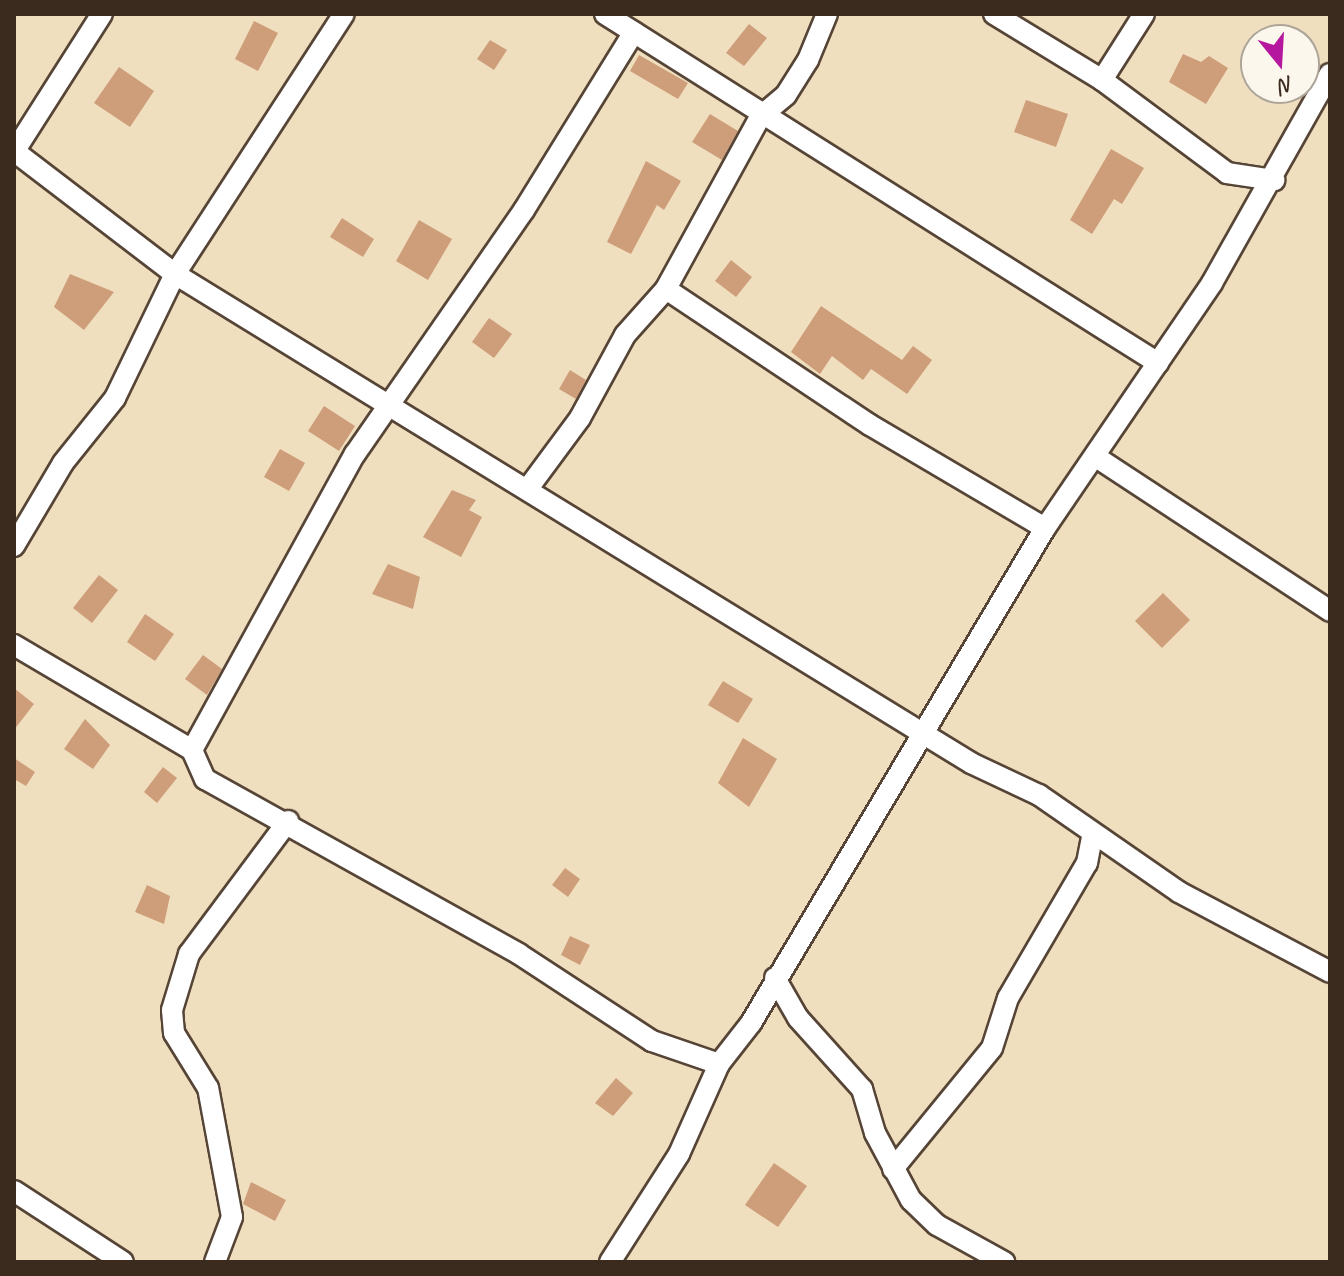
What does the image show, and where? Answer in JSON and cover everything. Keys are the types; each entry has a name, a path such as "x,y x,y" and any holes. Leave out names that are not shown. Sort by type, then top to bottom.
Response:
{"street":[{"path":"102,14 14,151 175,274 926,729 971,763 1039,795 1092,838 1330,972"},
{"path":"14,546 63,463 115,398 175,274 344,14"},
{"path":"605,14 760,117 1158,363"},
{"path":"529,487 580,418 625,335 666,289 760,117 786,95 827,14"},
{"path":"994,14 1102,80 1227,173 1274,180"},
{"path":"1102,80 1144,14"},
{"path":"192,750 390,402 524,210 634,32"},
{"path":"610,1262 679,1154 719,1064 775,978 1045,528 1099,459 1274,180 1330,74"},
{"path":"666,289 870,425 1045,528"},
{"path":"1099,459 1330,611"},
{"path":"14,645 192,750 205,779 288,821 652,1041 719,1064"},
{"path":"215,1262 232,1217 208,1088 174,1033 176,981 210,920 288,821"},
{"path":"893,1169 992,1048 1008,998 1068,900 1092,838"},
{"path":"775,978 798,1018 862,1089 893,1169 937,1225 1004,1262"},
{"path":"14,1191 123,1262"}],"building":[{"path":"254,21 278,33 258,71 235,59"},
{"path":"749,24 767,38 744,66 726,53"},
{"path":"490,40 507,50 494,70 477,59"},
{"path":"1183,54 1201,62 1209,56 1228,68 1206,104 1169,82"},
{"path":"639,55 688,83 678,99 630,71"},
{"path":"119,67 154,91 130,127 94,103"},
{"path":"1026,100 1068,114 1056,147 1014,132"},
{"path":"710,114 738,131 722,160 692,142"},
{"path":"1111,149 1144,168 1122,204 1114,199 1092,234 1070,220"},
{"path":"646,161 681,181 664,210 657,205 631,254 607,242"},
{"path":"342,218 374,239 363,257 330,237"},
{"path":"419,220 452,239 428,280 396,261"},
{"path":"731,260 752,277 736,297 715,281"},
{"path":"70,274 114,292 84,330 54,307"},
{"path":"821,306 902,360 913,346 932,360 907,394 871,369 863,380 832,356 820,374 791,352"},
{"path":"489,318 512,334 494,358 472,342"},
{"path":"570,370 586,380 576,399 559,389"},
{"path":"324,406 355,426 339,451 308,431"},
{"path":"280,449 305,463 289,491 264,477"},
{"path":"452,490 476,500 469,510 482,517 461,557 423,537"},
{"path":"388,564 420,577 413,609 372,594"},
{"path":"99,575 118,590 92,623 73,608"},
{"path":"1163,593 1190,620 1162,648 1135,621"},
{"path":"145,614 174,634 155,661 127,642"},
{"path":"203,655 222,669 207,695 185,679"},
{"path":"723,681 753,699 738,723 708,705"},
{"path":"14,688 34,704 14,730"},
{"path":"85,719 110,745 93,769 64,749"},
{"path":"743,738 777,759 749,807 718,783"},
{"path":"14,758 35,772 26,786 14,779"},
{"path":"163,767 177,778 157,803 144,792"},
{"path":"565,868 580,879 568,897 552,885"},
{"path":"147,885 170,896 164,924 135,912"},
{"path":"570,936 590,945 580,965 561,955"},
{"path":"616,1078 633,1093 613,1116 595,1103"},
{"path":"774,1163 807,1186 778,1227 745,1205"},
{"path":"251,1182 286,1200 275,1221 243,1204"}]}
